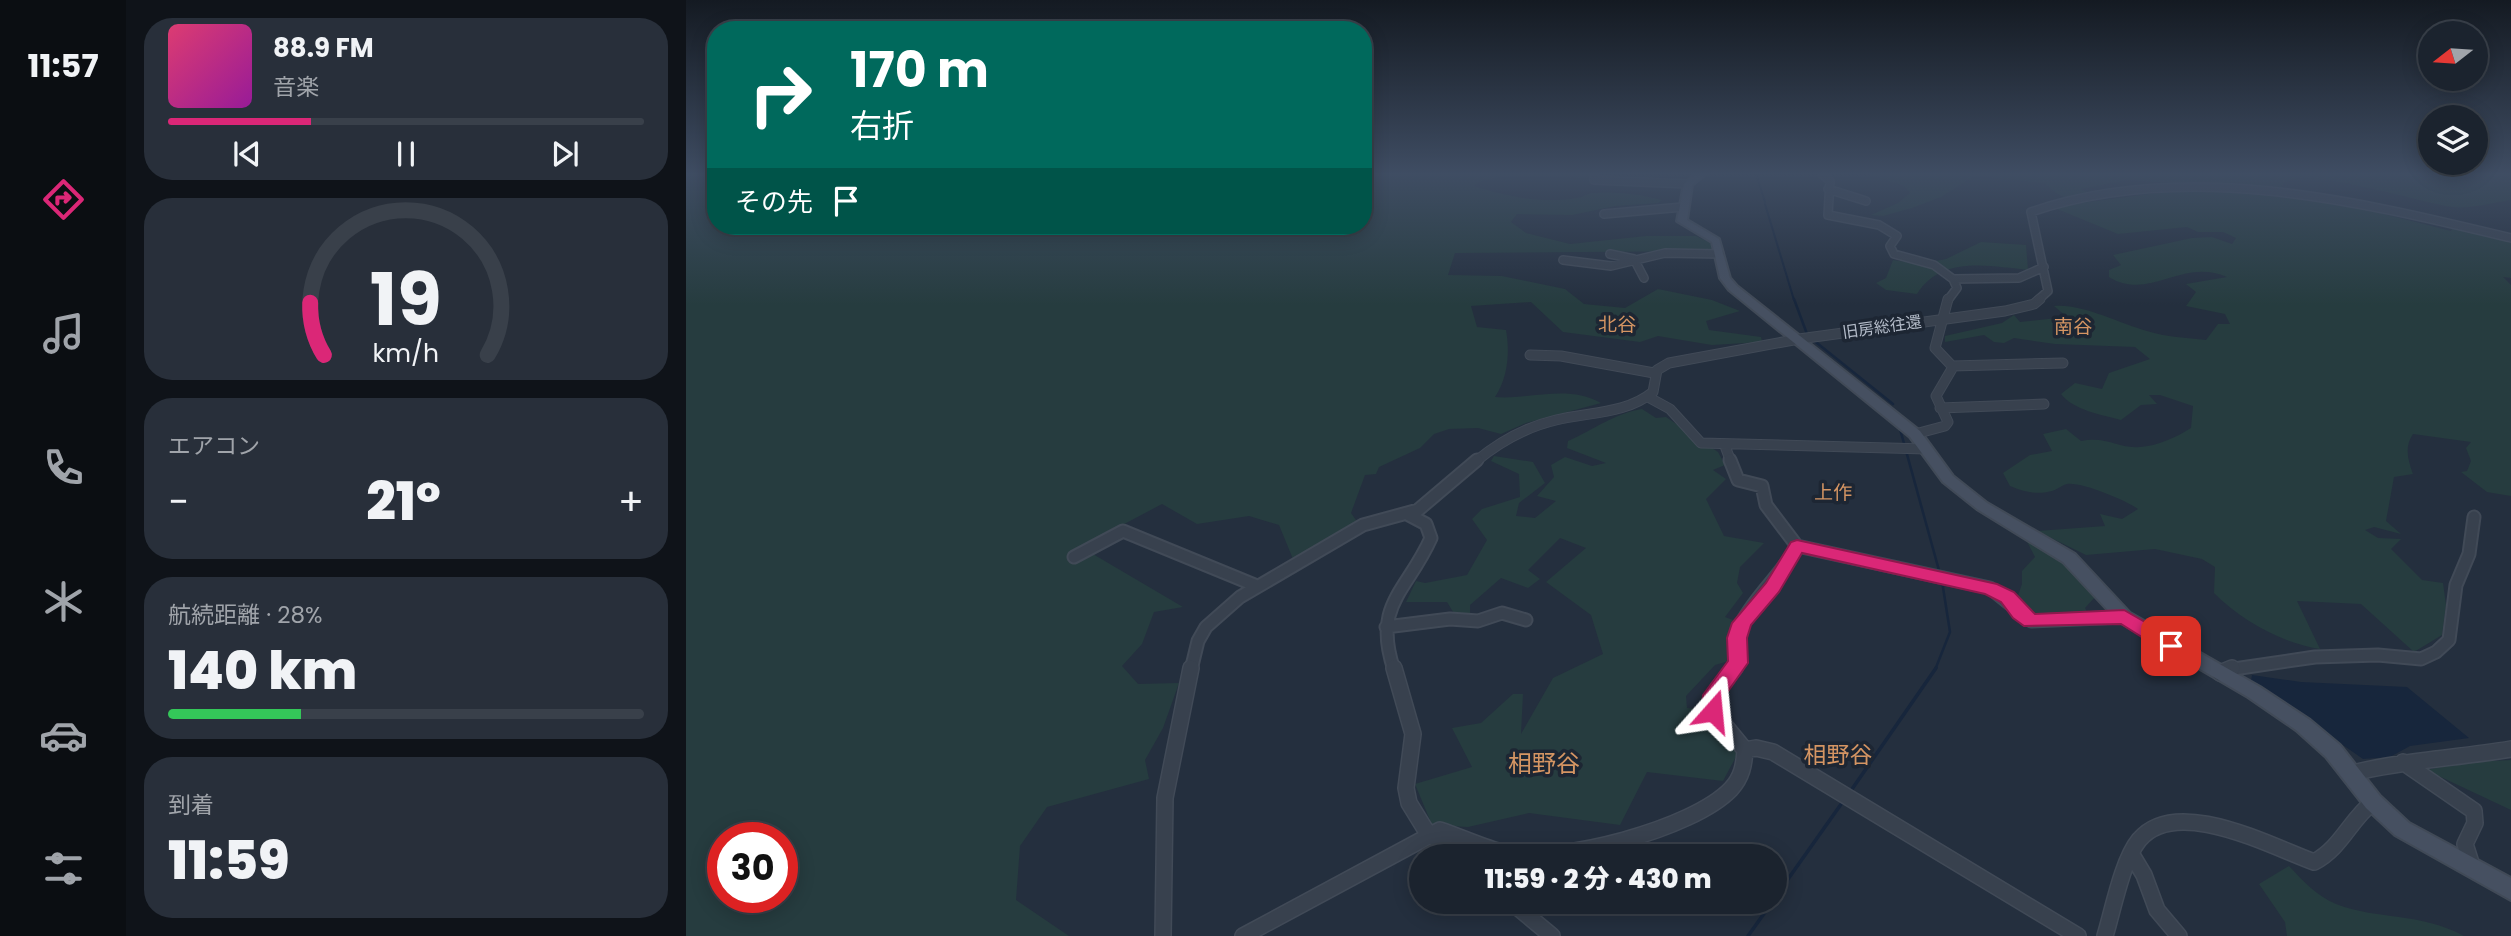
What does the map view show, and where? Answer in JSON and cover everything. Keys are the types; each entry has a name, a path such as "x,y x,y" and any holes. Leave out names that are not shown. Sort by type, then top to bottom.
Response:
{"street":[{"path":"1683,218 1683,223 1716,241 1724,278 1730,285 1799,339 1948,479 1972,498 2069,558 2124,617 2303,725 2353,773 2373,802 2402,829 2511,890"},
{"path":"1836,218 1845,221 1870,221 1885,226 1897,236 1889,246 1894,254 1934,265 1953,279 2018,278 2044,267"},
{"path":"2031,218 2048,291 2034,304 2005,312 1942,319 1942,329 1935,348 1952,366 1986,368 2036,362 2063,363"},
{"path":"2427,218 2511,238"},
{"path":"1563,260 1611,266 1665,253 1720,254"},
{"path":"1610,254 1634,259"},
{"path":"1634,259 1644,278"},
{"name":"旧房総往還","path":"1654,373 1658,366 1669,363 1799,339 1942,319 1949,295 1957,288 1953,279"},
{"path":"1163,936 1165,798 1182,699 1198,641 1206,627 1221,611 1257,586 1363,525 1409,515 1433,499 1493,447 1532,427 1582,412 1626,407 1653,392 1654,373 1612,369 1565,356 1530,355"},
{"path":"1648,397 1670,409 1701,443 1725,446 1913,445 1948,422 1936,396 1953,370 1952,366"},
{"path":"1940,408 2044,404"},
{"path":"1725,446 1738,480 1762,486 1766,505 1797,546 1990,588 2007,597 2020,614 2031,621 2124,617"},
{"path":"1409,515 1426,524 1431,538 1426,551 1400,587 1386,618 1386,627 1409,713 1413,743 1406,793 1415,813 1430,835 1441,844"},
{"path":"2220,673 2230,668 2315,657 2378,655 2421,659 2436,652 2449,640 2454,624 2456,585 2469,554 2474,517"},
{"path":"1074,557 1123,531 1257,586"},
{"path":"1243,936 1440,830 1506,853 1535,854 1628,841 1696,816 1731,789 1743,771 1745,750 1713,711 1714,695 1738,663 1737,638 1741,623 1772,587 1797,546"},
{"path":"1386,627 1450,619 1478,621 1502,613 1527,620"},
{"path":"1745,750 1756,748 1773,752 2078,936"},
{"path":"2353,773 2403,762 2466,757 2511,749"},
{"path":"2403,762 2473,811 2475,823 2465,844 2473,869"},
{"path":"2105,936 2138,841 2152,827 2172,822 2202,822 2314,862 2331,853 2356,813 2373,802"},
{"path":"2132,855 2144,875 2157,910 2179,936"},
{"path":"1526,914 1552,936"}],"green space":[{"path":"686,218 707,218 707,235 1372,235 1372,218 1514,218 1511,222 1526,233 1570,244 1646,236 1696,236 1711,243 1714,251 1455,253 1448,275 1502,276 1565,289 1584,304 1625,308 1658,289 1712,300 1740,311 1706,321 1709,330 1761,337 1762,342 1712,345 1658,336 1640,342 1563,332 1531,302 1471,306 1477,327 1506,330 1507,365 1503,382 1495,397 1575,394 1601,403 1526,423 1501,434 1478,428 1449,429 1434,434 1420,448 1379,467 1376,474 1365,475 1351,513 1358,523 1293,559 1279,525 1249,516 1197,524 1162,504 1081,547 1183,607 1154,612 1142,644 1122,666 1138,684 1179,683 1163,728 1145,760 1149,779 1047,807 1020,846 1016,900 1069,936 686,936"},
{"path":"2078,218 2398,218 2451,231 2453,226 2492,235 2511,243 2511,278 2503,277 2511,285 2511,496 2487,492 2461,472 2467,471 2471,461 2466,448 2471,442 2413,434 2408,459 2413,474 2394,477 2386,521 2401,534 2374,527 2365,530 2378,538 2401,539 2391,549 2422,580 2443,583 2446,605 2442,635 2414,652 2361,604 2297,601 2320,649 2306,646 2263,629 2225,603 2214,593 2215,567 2202,559 2155,549 2086,555 2037,531 2105,526 2100,514 2122,519 2138,509 2103,492 2074,484 2036,493 2010,486 2003,473 2030,455 2052,451 2043,434 2066,429 2081,441 2099,440 2132,447 2153,445 2191,428 2193,406 2160,395 2149,395 2157,404 2141,405 2121,420 2080,408 2061,394 2075,383 2102,389 2109,373 2150,359 2135,347 2055,344 2014,338 2004,343 1994,342 1984,335 1945,342 1945,336 2002,323 2014,315 2020,322 2067,317 2054,306 2088,310 2136,328 2176,337 2206,340 2218,324 2230,324 2225,314 2186,306 2196,292 2186,284 2227,277 2211,272 2195,272 2138,285 2109,277 2109,270 2121,265 2113,255 2192,238 2212,237 2232,244 2236,238 2223,232 2198,232 2187,227 2118,234"},
{"path":"1981,242 2026,245 2028,270 1983,266 1953,268 1939,273 1917,294 1886,290 1876,283 1886,278 1893,260 1920,264 1946,259"},
{"path":"1642,409 1656,418 1666,417 1718,452 1725,465 1713,470 1726,479 1706,499 1724,536 1764,543 1740,567 1737,583 1743,593 1725,617 1738,622 1736,659 1715,665 1686,696 1687,708 1709,710 1739,751 1723,781 1647,772 1620,825 1529,813 1468,827 1432,825 1415,784 1472,767 1452,728 1481,723 1513,694 1523,694 1521,734 1553,678 1603,654 1591,615 1546,582 1586,548 1560,538 1528,570 1540,579 1528,588 1501,578 1470,605 1470,614 1455,615 1447,602 1406,602 1416,581 1425,583 1467,575 1487,540 1472,519 1482,509 1520,497 1519,474 1491,461 1494,456 1533,462 1545,483 1519,503 1516,516 1535,518 1556,501 1537,496 1554,477 1551,465 1565,457 1592,466 1606,463 1567,448 1568,441 1613,418"},
{"path":"2024,536 2054,552 2096,596 2085,608 2087,612 2083,618 2034,618 2015,604 2022,584 2022,571 2035,557"},
{"path":"2511,760 2511,810 2426,770 2468,762"},
{"path":"2289,866 2316,892 2336,904 2431,923 2464,936 2287,936 2285,922 2259,884"}],"water":[{"path":"2252,675 2301,682 2407,687 2469,738 2410,746 2390,757 2363,759 2251,681"}],"waterway":[{"path":"1769,218 1794,300"},
{"path":"1794,299 1807,334"},
{"path":"1812,339 1893,404"},
{"path":"1900,429 1940,574"},
{"path":"1936,669 1950,632 1942,581"},
{"path":"1850,792 1936,669"},
{"path":"1787,881 1844,800"},
{"path":"1748,936 1764,914"}],"district":[{"name":"北谷","path":"1617,324"},
{"name":"南谷","path":"2073,326"},
{"name":"上作","path":"1833,492"},
{"name":"相野谷","path":"1838,755"},
{"name":"相野谷","path":"1544,763"}],"route":[{"path":"1713,711 1714,695 1738,663 1737,638 1741,623 1772,587 1797,546 1990,588 2007,597 2020,614 2031,621 2124,617 2171,646"}]}
